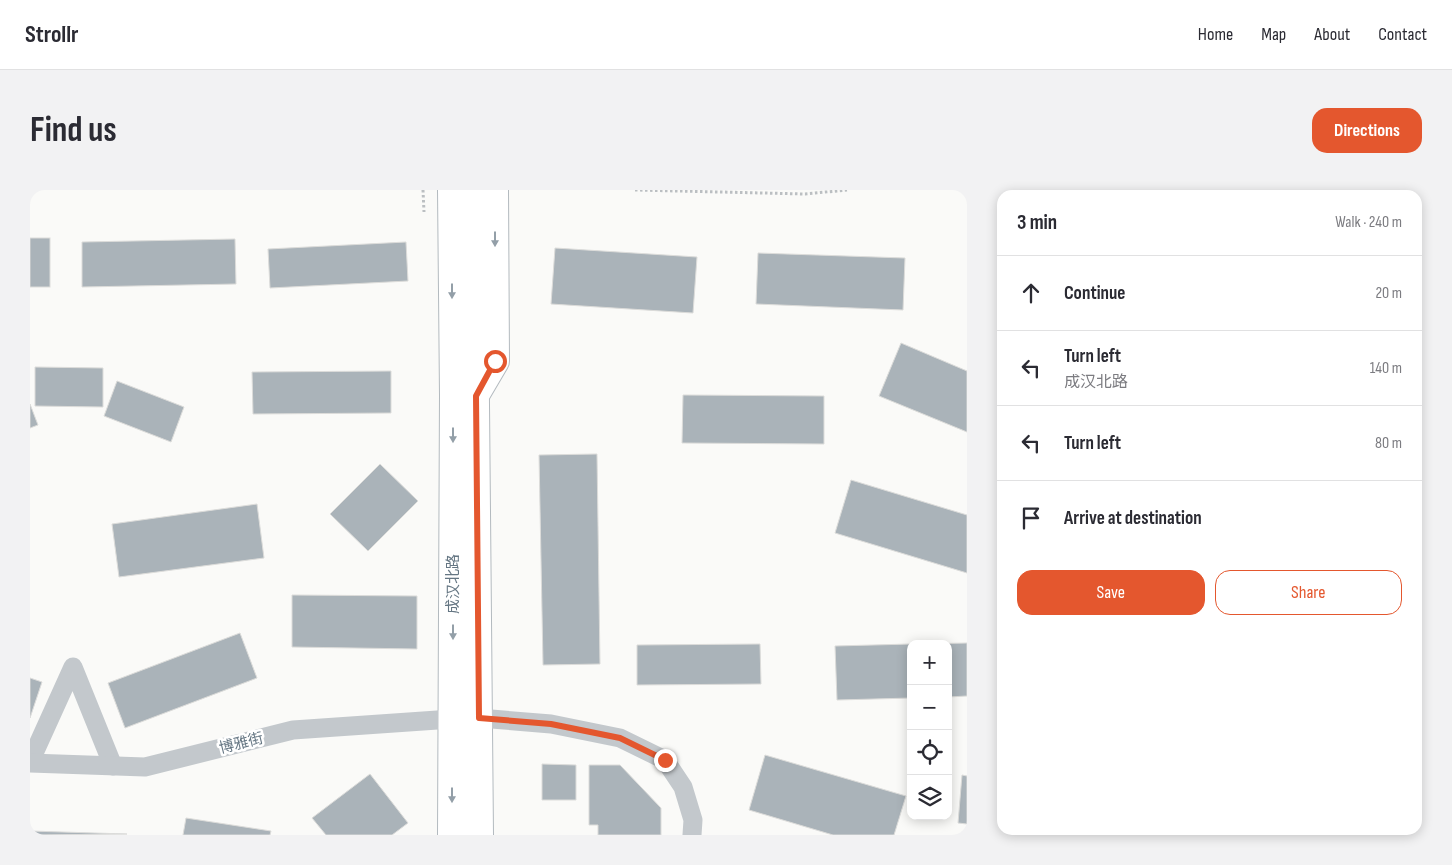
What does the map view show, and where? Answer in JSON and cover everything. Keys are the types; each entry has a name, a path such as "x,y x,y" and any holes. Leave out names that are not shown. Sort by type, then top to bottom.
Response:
{"main road":[{"path":"452,190 463,334"},
{"path":"463,334 473,190"},
{"path":"429,201 435,366 465,395 495,361 494,190"},
{"name":"成汉北路","path":"452,835 465,718 465,395 463,334"},
{"name":"成汉北路","path":"465,718 479,835"}],"street":[{"path":"30,762 73,667 113,766"},
{"name":"博雅街","path":"30,762 145,767 292,730 465,718 551,724 620,738 665,760 683,787 693,820 692,835"}],"path":[{"path":"423,190 429,201"},
{"path":"635,190 805,194 846,190"}],"building":[{"path":"30,238 50,238 50,287 30,287"},
{"path":"235,239 236,284 82,287 82,242"},
{"path":"406,242 408,281 270,288 268,249"},
{"path":"555,248 697,257 693,313 551,304"},
{"path":"758,253 905,258 903,310 756,304"},
{"path":"901,343 967,371 967,432 879,396"},
{"path":"35,367 103,368 103,407 35,406"},
{"path":"391,371 391,413 253,414 252,372"},
{"path":"117,381 184,407 171,442 104,416"},
{"path":"683,395 824,396 824,444 682,443"},
{"path":"30,404 38,425 30,428"},
{"path":"597,454 600,664 543,665 539,455"},
{"path":"380,464 418,501 368,551 330,514"},
{"path":"851,480 967,515 967,573 835,533"},
{"path":"257,504 264,558 119,577 112,524"},
{"path":"292,595 417,596 417,649 292,647"},
{"path":"240,633 257,678 125,728 108,683"},
{"path":"952,643 967,643 967,696 952,697"},
{"path":"760,644 761,684 637,685 637,645"},
{"path":"907,644 907,698 837,700 835,646"},
{"path":"30,678 42,682 30,718"},
{"path":"765,755 906,796 894,835 833,835 749,810"},
{"path":"542,764 576,765 576,800 542,800"},
{"path":"589,765 620,765 661,808 661,835 598,835 598,825 589,825"},
{"path":"370,774 408,823 392,835 326,835 312,818"},
{"path":"962,775 967,776 967,824 958,823"},
{"path":"186,818 271,831 270,835 183,835"},
{"path":"30,831 127,834 30,835"}],"route":[{"path":"495,361 476,396 479,718 551,724 620,738 665,760"}]}
